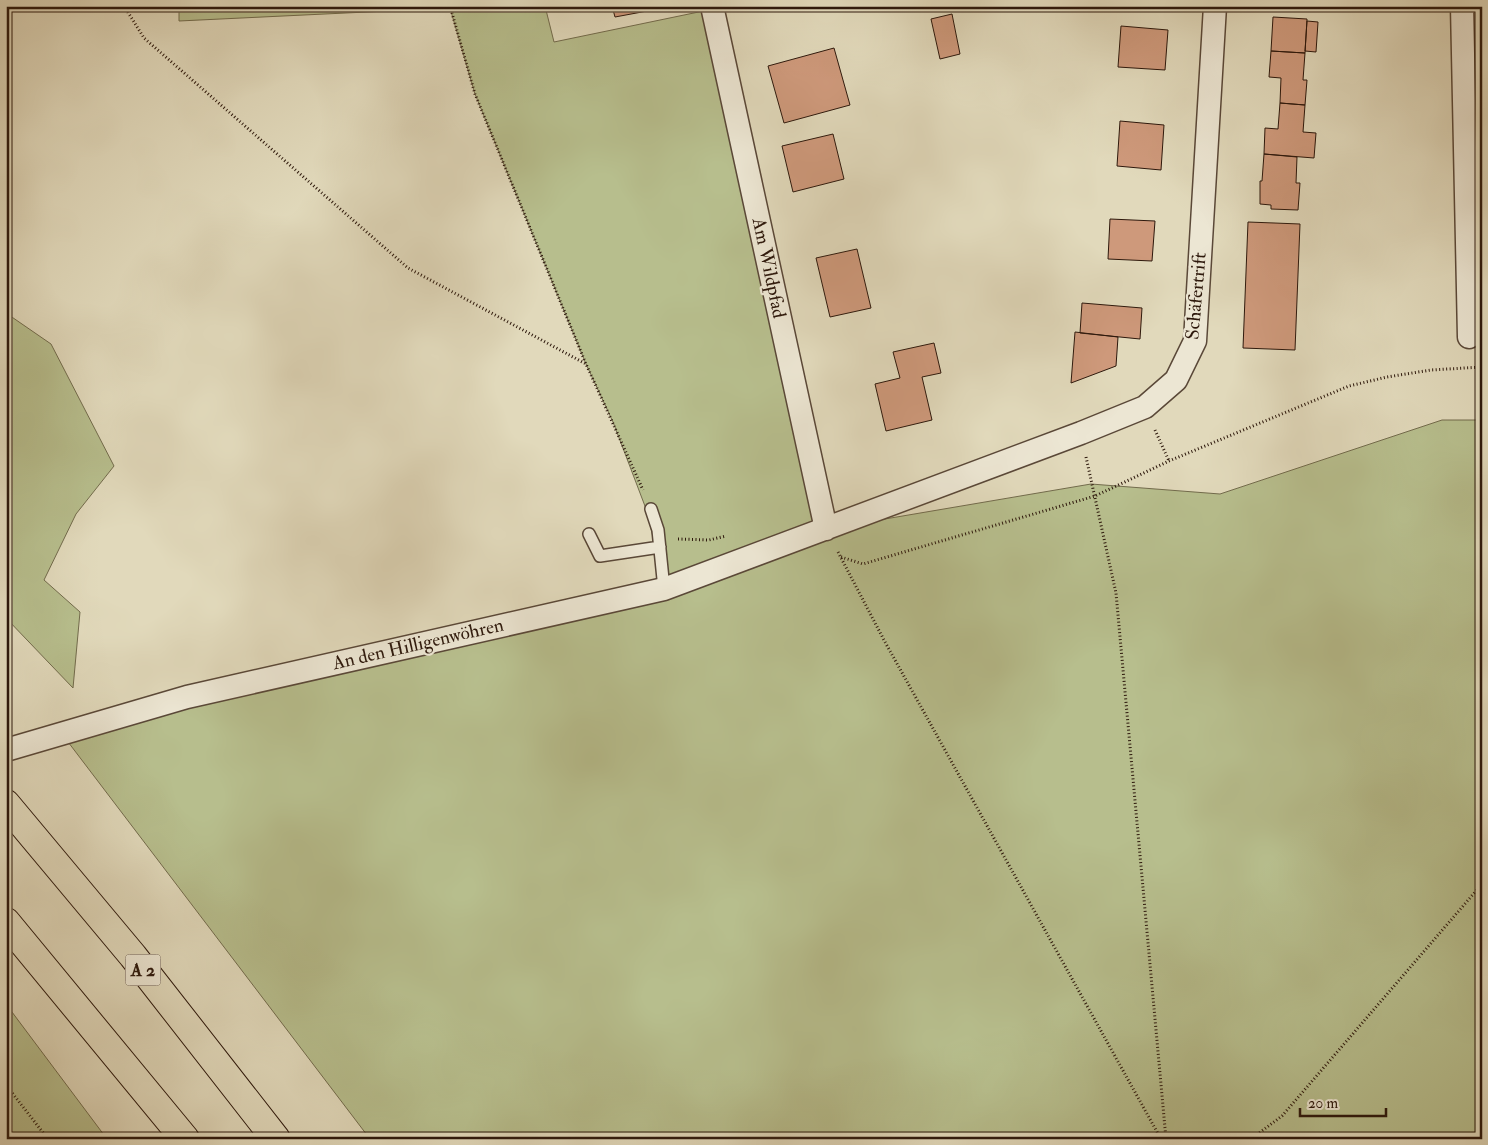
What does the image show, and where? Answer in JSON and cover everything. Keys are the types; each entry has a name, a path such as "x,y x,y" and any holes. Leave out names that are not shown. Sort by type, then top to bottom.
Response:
{"highway":[{"name":"A 2","path":"6,804 132,956 276,1139"},
{"path":"6,922 185,1139"}],"street":[{"name":"Am Wildpfad","path":"712,6 826,529"},
{"name":"Schäfertrift","path":"826,529 1145,408 1176,380 1196,341 1215,6"},
{"path":"1462,6 1469,337"},
{"name":"An den Hilligenwöhren","path":"6,750 187,697 664,589 826,529"}],"lane":[{"path":"651,509 658,530 664,589"},
{"path":"589,534 600,556 660,547"}],"path":[{"path":"124,6 144,38 408,268 586,364"},
{"path":"450,6 475,94 586,364 651,509"},
{"path":"840,557 863,564 1095,496 1169,461 1349,386 1387,377 1431,370 1482,367"},
{"path":"1145,408 1169,461"},
{"path":"1081,433 1116,593 1166,1139"},
{"path":"826,529 890,651 1161,1139"},
{"path":"1251,1139 1282,1116 1482,884"},
{"path":"6,1085 48,1139"}],"green space":[{"path":"179,6 545,6 554,42 713,9 826,529 1091,484 1220,494 1442,420 1482,420 1482,1139 370,1139 62,734 664,589 648,514 613,422 586,364 475,94 450,8 179,21"},
{"path":"6,313 51,344 114,466 76,514 44,580 80,612 73,688 6,618"},
{"path":"6,1004 107,1139 6,1139"}],"building":[{"path":"612,6 657,6 658,9 615,17"},
{"path":"952,14 960,54 940,59 931,19"},
{"path":"1273,17 1307,19 1305,53 1271,51"},
{"path":"1307,21 1318,22 1316,52 1305,51"},
{"path":"1121,26 1168,30 1165,70 1118,67"},
{"path":"834,48 850,105 784,123 768,66"},
{"path":"1271,51 1305,53 1303,80 1307,80 1305,105 1280,103 1281,78 1269,77"},
{"path":"1280,103 1305,105 1303,132 1316,133 1314,158 1264,154 1265,128 1278,129"},
{"path":"1120,121 1164,125 1161,170 1117,166"},
{"path":"833,134 844,179 793,192 782,146"},
{"path":"1264,154 1297,157 1296,183 1300,183 1298,210 1271,209 1271,205 1260,204 1260,181 1262,181"},
{"path":"1110,219 1155,221 1152,261 1108,259"},
{"path":"1248,222 1300,224 1295,350 1243,348"},
{"path":"857,249 871,308 830,317 816,258"},
{"path":"1082,303 1142,308 1140,339 1080,333"},
{"path":"1075,332 1118,337 1116,366 1071,383"},
{"path":"934,343 941,373 922,377 932,420 886,431 875,384 900,378 893,352"}]}
